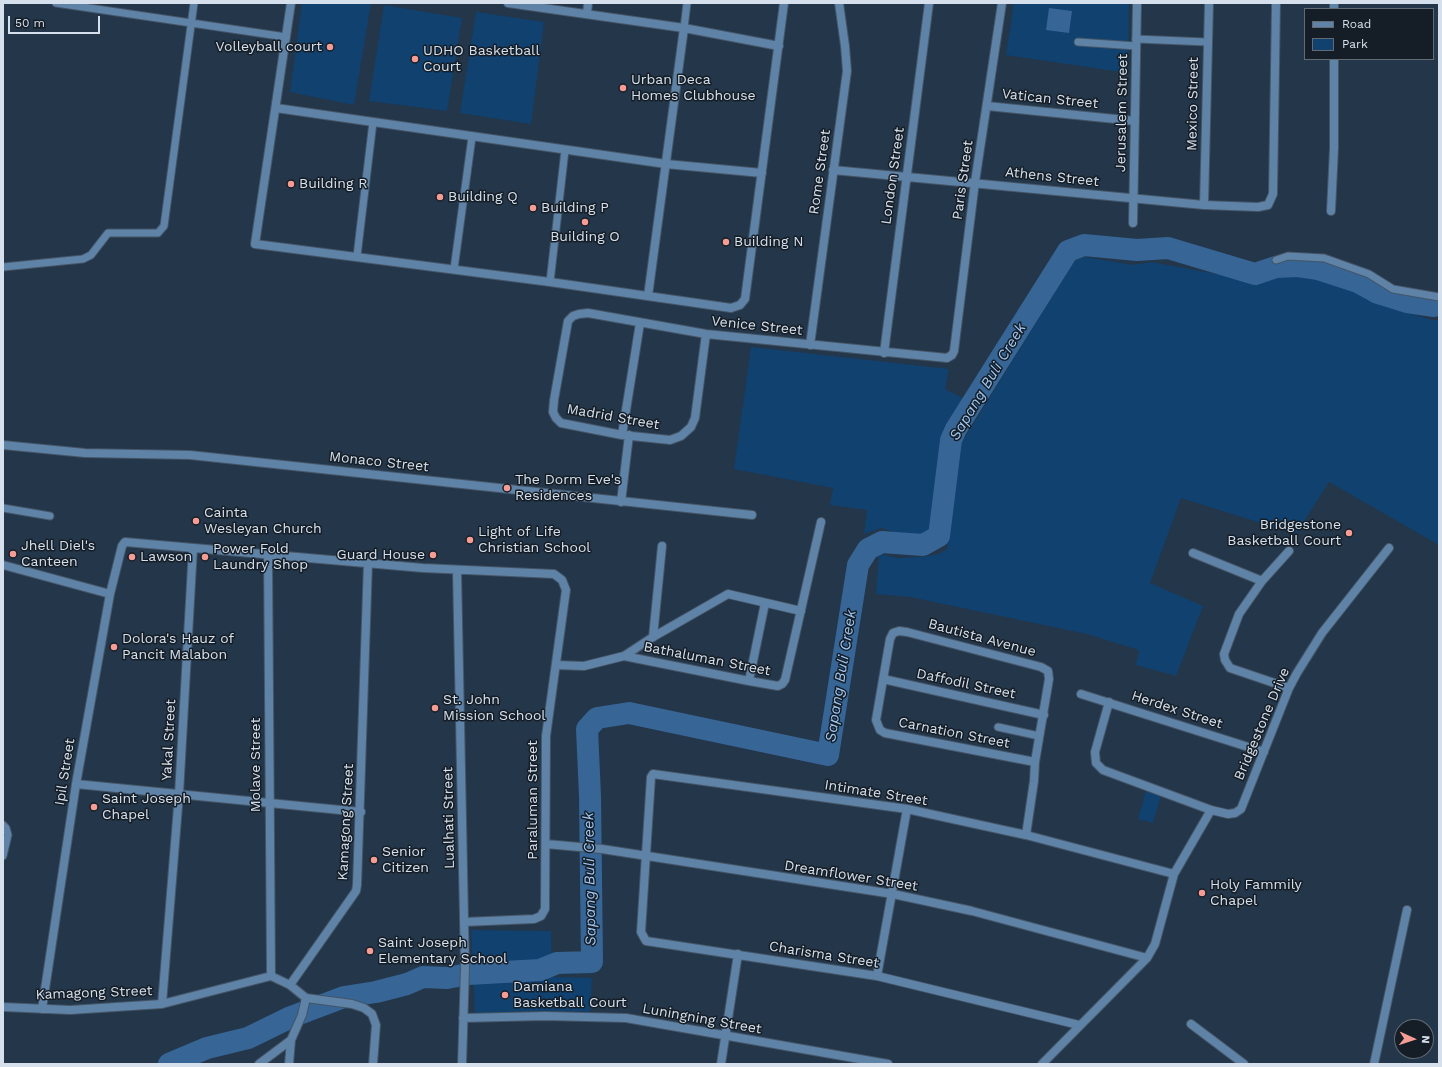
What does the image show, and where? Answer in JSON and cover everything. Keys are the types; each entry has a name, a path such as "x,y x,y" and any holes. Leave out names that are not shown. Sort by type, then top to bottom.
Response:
{"street":[{"path":"291,3 256,244 454,269 731,308 740,305 745,299 784,3"},
{"path":"508,3 684,28 779,46"},
{"path":"587,14 588,3"},
{"name":"Rome Street","path":"810,345 832,170 847,71 839,3"},
{"name":"London Street","path":"884,353 929,3"},
{"name":"Paris Street","path":"947,358 954,351 975,182 1002,3"},
{"name":"Jerusalem Street","path":"1133,223 1137,3"},
{"name":"Mexico Street","path":"1204,205 1209,3"},
{"name":"Athens Street","path":"832,170 975,182 1204,205 1258,207 1268,205 1273,194 1276,3"},
{"path":"648,296 684,28"},
{"path":"1330,211 1334,148 1334,60"},
{"name":"Vatican Street","path":"987,106 1135,121"},
{"path":"276,108 666,164 762,173"},
{"name":"Venice Street","path":"568,321 573,316 588,313 706,334 884,353 947,358"},
{"name":"Madrid Street","path":"568,321 554,400 553,412 556,418 561,422 625,435 670,440 681,436 691,427 695,418 706,334"},
{"path":"621,502 625,435 640,323"},
{"name":"Monaco Street","path":"3,445 85,453 190,455 356,474 465,483 621,502 752,515"},
{"name":"Bathaluman Street","path":"624,656 778,686 785,680 821,522"},
{"name":"Paraluman Street","path":"125,542 423,568 554,574 562,580 566,590 546,736 545,909 541,916 534,919 464,922"},
{"name":"Ipil Street","path":"42,1009 76,784 110,594 122,546 125,542"},
{"name":"Bathaluman Street","path":"653,637 662,546"},
{"name":"Yakal Street","path":"162,1004 179,794 193,548"},
{"name":"Bridgestone Drive","path":"1109,702 1095,752 1096,763 1103,770 1211,810 1228,814 1235,813 1240,809 1289,688 1322,633 1389,548"},
{"path":"1289,551 1262,581 1239,614 1224,654 1225,660 1230,668 1289,688"},
{"path":"1193,553 1262,581"},
{"name":"Molave Street","path":"268,555 268,803 271,976"},
{"name":"Kamagong Street","path":"290,985 356,892 358,885 368,563"},
{"path":"3,565 110,594"},
{"name":"Lualhati Street","path":"457,570 466,968 462,1064"},
{"name":"Bathaluman Street","path":"556,665 584,666 624,656 653,637 728,594 801,611"},
{"path":"749,681 766,603"},
{"name":"Bautista Avenue","path":"883,679 890,639 892,633 899,631 1040,667 1048,671 1050,679 1034,762 1034,781 1026,835"},
{"name":"Daffodil Street","path":"883,679 1044,715"},
{"name":"Carnation Street","path":"883,679 876,720 877,726 886,733 1034,762"},
{"name":"Herdex Street","path":"1082,694 1264,752"},
{"name":"Intimate Street","path":"646,857 649,783 653,774 907,809 1026,835 1174,874"},
{"path":"76,784 361,812"},
{"path":"877,976 893,894 907,809"},
{"path":"1042,1064 1147,958 1156,944 1174,874 1211,810"},
{"name":"Dreamflower Street","path":"546,844 571,845 602,849 893,894 972,911 1147,958"},
{"name":"Charisma Street","path":"646,857 641,932 646,941 877,976 1079,1025"},
{"path":"1374,1064 1408,910"},
{"path":"721,1064 738,954"},
{"path":"271,976 290,985 306,998 340,1002 364,1008 372,1014 376,1025 372,1064"},
{"name":"Kamagong Street","path":"3,1007 70,1010 162,1004 271,976"},
{"path":"289,1064 291,1040 303,1012 306,998"},
{"name":"Luningning Street","path":"463,1018 545,1016 626,1018 726,1037 888,1064"},
{"path":"1191,1024 1244,1064"},
{"path":"259,1064 291,1040"}],"lane":[{"path":"56,3 286,37"},
{"path":"3,266 83,259 91,255 108,233 158,233 164,226 194,3"},
{"path":"684,28 687,3"},
{"path":"1078,42 1207,42"},
{"path":"357,256 373,122"},
{"path":"454,269 472,137"},
{"path":"550,282 565,150"},
{"path":"1276,260 1288,256 1324,258 1369,274 1393,289 1439,297"},
{"path":"3,508 50,516"},
{"path":"998,727 1039,736"},
{"path":"3,826 6,828 8,835 3,856"}],"green space":[{"name":"Volleyball court","path":"302,3 371,3 354,105 290,92"},
{"path":"1014,3 1129,3 1128,73 1006,55"},
{"name":"UDHO Basketball Court","path":"384,5 462,18 447,111 369,101"},
{"path":"476,12 544,22 531,124 460,113"},
{"path":"1085,257 1133,265 1151,262 1255,281 1312,273 1367,293 1383,306 1433,320 1439,320 1439,545 1329,482 1296,534 1181,498 1150,583 1203,606 1176,676 1136,665 1139,650 1087,634 910,597 876,594 879,554 898,558 922,557 939,554 947,549 962,442 1072,265 1077,259"},
{"path":"751,347 949,369 945,389 968,401 941,435 929,531 910,537 881,528 864,534 867,510 830,505 833,488 734,469"},
{"path":"1146,791 1161,795 1153,823 1138,819"},
{"path":"471,930 551,931 552,977 592,978 590,1012 536,1011 475,1013"}],"shaded area":[{"path":"1049,8 1072,11 1069,33 1046,30"}],"waterway":[{"name":"Sapang Buli Creek","path":"169,1064 207,1048 248,1038 291,1017 344,997 376,992 407,984 423,977 447,978 468,974 540,970 557,963 592,962 590,796 587,729 597,718 629,713 828,755 858,565 868,549 882,542 923,545 939,536 951,440 956,429 1068,251 1084,245 1137,250 1168,248 1255,274 1276,267 1298,266 1318,269 1358,282 1378,293 1407,302 1434,306 1439,304"}],"place":[{"name":"Volleyball court","path":"330,47"},
{"name":"UDHO Basketball Court","path":"415,59"},
{"name":"Urban Deca Homes Clubhouse","path":"623,88"},
{"name":"Building R","path":"291,184"},
{"name":"Building Q","path":"440,197"},
{"name":"Building P","path":"533,208"},
{"name":"Building O","path":"585,222"},
{"name":"Building N","path":"726,242"},
{"name":"The Dorm Eve's Residences","path":"507,488"},
{"name":"Cainta Wesleyan Church","path":"196,521"},
{"name":"Bridgestone Basketball Court","path":"1349,533"},
{"name":"Light of Life Christian School","path":"470,540"},
{"name":"Jhell Diel's Canteen","path":"13,554"},
{"name":"Guard House","path":"433,555"},
{"name":"Lawson","path":"132,557"},
{"name":"Power Fold Laundry Shop","path":"205,557"},
{"name":"Dolora's Hauz of Pancit Malabon","path":"114,647"},
{"name":"St. John Mission School","path":"435,708"},
{"name":"Saint Joseph Chapel","path":"94,807"},
{"name":"Senior Citizen","path":"374,860"},
{"name":"Holy Fammily Chapel","path":"1202,893"},
{"name":"Saint Joseph Elementary School","path":"370,951"},
{"name":"Damiana Basketball Court","path":"505,995"}]}
